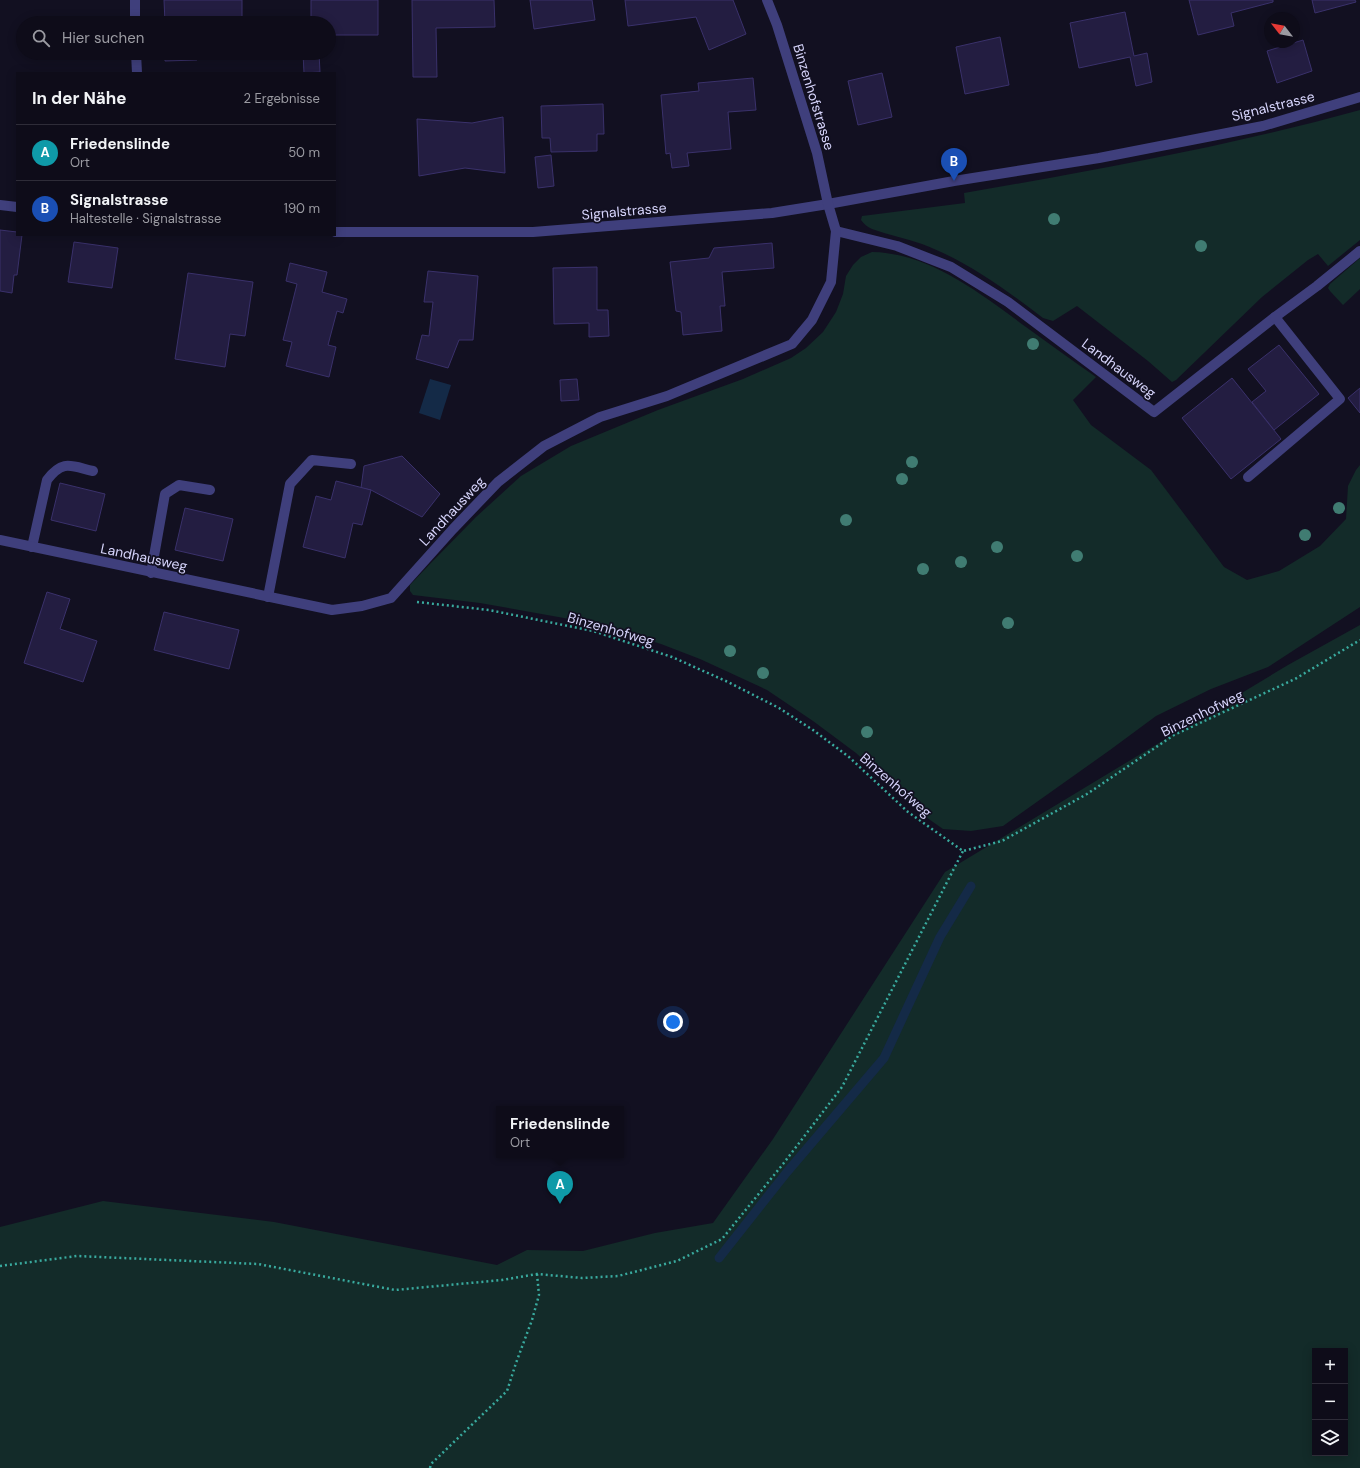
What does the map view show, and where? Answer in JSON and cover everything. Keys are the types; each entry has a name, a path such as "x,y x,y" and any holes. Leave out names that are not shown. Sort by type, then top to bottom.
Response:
{"street":[{"path":"135,0 135,16"},
{"name":"Binzenhofstrasse","path":"767,0 777,25 817,153 828,204"},
{"path":"136,60 137,72"},
{"name":"Signalstrasse","path":"336,232 533,232 772,213 954,181 1098,158 1263,126 1360,97"},
{"name":"Landhausweg","path":"0,540 332,610 362,606 391,598 453,529 498,482 544,446 600,417 666,396 792,344 812,320 831,282 836,231 828,204"},
{"path":"0,205 16,207"},
{"name":"Landhausweg","path":"836,231 897,246 951,267 1008,302 1154,412 1360,251"},
{"path":"1248,477 1340,399 1275,317"},
{"path":"268,597 290,484 312,460 351,464"},
{"path":"32,547 47,480 54,471 62,466 69,466 93,471"},
{"path":"151,573 165,494 179,484 210,490"}],"path":[{"name":"Binzenhofweg","path":"391,598 490,610 593,631 672,657 728,682 779,708 849,757 908,812 963,851 1002,841 1087,794 1174,736 1295,679 1360,640"},
{"path":"0,1266 77,1256 258,1264 395,1290 502,1280 536,1274 582,1278 618,1276 677,1261 722,1239 783,1164 842,1087 963,851"},
{"path":"430,1468 431,1464 507,1391 532,1320 539,1295 536,1274"}],"green space":[{"path":"1360,110 1360,240 1328,266 1318,254 1308,260 1262,297 1176,380 1172,382 1148,361 1077,306 1053,321 1043,318 1000,286 970,267 922,244 872,229 861,220 862,216 965,203 964,193 1213,146"},
{"path":"872,252 893,254 914,260 934,267 954,278 973,289 1096,377 1073,400 1091,425 1151,470 1224,567 1247,580 1279,571 1320,546 1346,519 1348,486 1360,465 1360,607 1268,667 1211,689 1156,716 1003,826 971,831 943,829 923,815 856,753 813,721 767,690 700,659 661,644 620,631 564,618 480,603 413,595 410,591 410,585 429,565 476,517 521,476 571,446 658,410 743,379 791,358 806,348 823,332 836,312 843,294 846,276 853,265 861,257"},
{"path":"1360,258 1360,289 1343,305 1328,288 1330,284"},
{"path":"1360,625 1360,1468 0,1468 0,1227 103,1201 274,1222 497,1265 527,1250 583,1251 655,1233 713,1223 773,1139 945,872 1288,665"}],"water":[{"path":"430,379 451,385 440,420 419,413"}],"building":[{"path":"164,0 242,0 242,16 165,16"},
{"path":"311,0 378,0 378,35 336,35 336,16 311,16"},
{"path":"412,0 494,0 495,27 436,28 437,77 413,77"},
{"path":"530,0 592,0 595,20 534,29"},
{"path":"625,0 733,0 746,34 709,50 696,17 628,26"},
{"path":"1189,0 1273,0 1273,2 1231,13 1234,26 1198,35"},
{"path":"1312,0 1355,0 1356,2 1315,13"},
{"path":"1125,12 1134,56 1147,53 1152,82 1136,86 1130,57 1079,68 1070,23"},
{"path":"1000,37 1009,85 965,94 956,47"},
{"path":"1303,40 1312,71 1277,83 1267,51 1277,48 1300,48 1300,41"},
{"path":"165,60 197,60 165,61"},
{"path":"303,60 319,60 320,72 304,72"},
{"path":"882,73 892,117 858,125 848,81"},
{"path":"753,78 756,110 728,112 731,149 687,153 689,166 672,168 670,153 666,154 661,95 699,91 698,83"},
{"path":"603,104 604,134 597,134 597,151 551,152 550,138 542,138 541,106"},
{"path":"503,117 505,173 465,168 419,176 417,119 472,123"},
{"path":"551,155 554,186 538,188 535,157"},
{"path":"0,230 16,232 16,236 22,236 17,275 14,275 12,293 0,291"},
{"path":"74,242 118,248 112,288 68,282"},
{"path":"772,243 774,268 722,272 725,306 720,306 722,331 683,335 681,312 676,311 670,262 709,258 714,248"},
{"path":"290,263 327,272 322,292 347,299 343,313 337,311 328,345 336,347 329,377 286,366 292,342 283,340 297,284 286,281"},
{"path":"597,267 597,310 608,310 609,336 589,337 589,323 554,324 553,268"},
{"path":"428,271 478,276 473,340 459,340 448,368 416,359 422,335 429,336 433,302 424,302"},
{"path":"188,273 253,282 245,336 230,334 225,367 175,359"},
{"path":"1279,345 1319,394 1274,430 1252,402 1266,391 1248,369"},
{"path":"1232,378 1281,439 1231,479 1182,418"},
{"path":"577,379 579,400 561,401 560,380"},
{"path":"1360,388 1360,413 1348,398"},
{"path":"402,456 440,494 422,517 371,490 361,488 364,466"},
{"path":"336,481 371,490 362,525 353,523 345,558 303,547 316,496 331,500"},
{"path":"60,483 105,494 96,531 51,520"},
{"path":"185,508 233,519 223,561 175,550"},
{"path":"47,592 70,599 60,629 97,641 83,682 24,663"},
{"path":"164,612 239,630 229,669 154,650"}],"waterway":[{"path":"719,1258 787,1172 884,1058 940,937 971,886"}],"place":[{"name":"Signalstrasse","path":"954,181"},
{"name":"Friedenslinde","path":"560,1204"}]}
